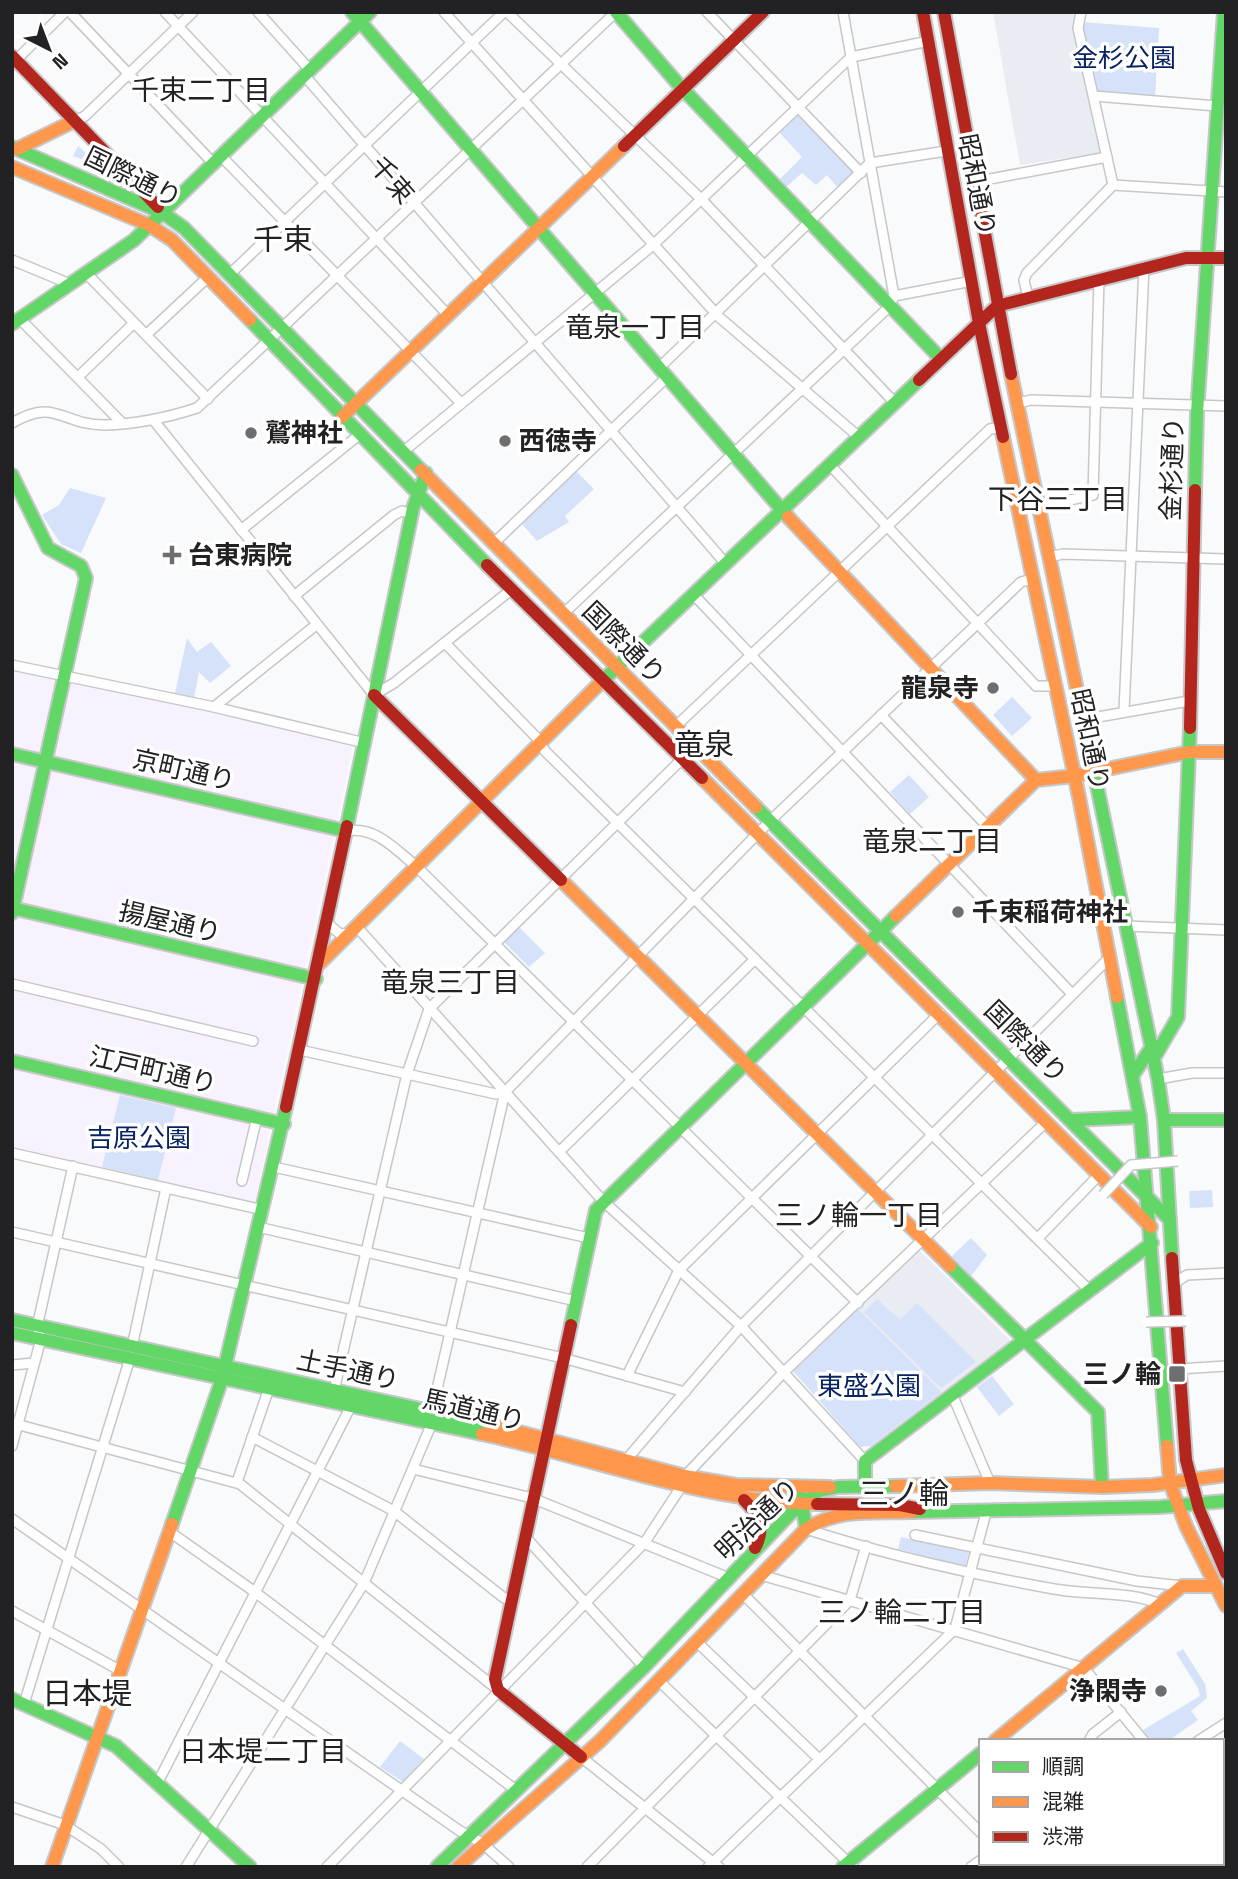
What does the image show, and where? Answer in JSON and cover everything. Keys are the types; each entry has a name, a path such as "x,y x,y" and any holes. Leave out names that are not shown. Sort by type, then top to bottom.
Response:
{"main road":[{"path":"616,12 683,89 811,222 892,301 940,359"},
{"path":"342,417 763,12"},
{"name":"昭和通り","path":"923,12 979,323 1074,776 1133,1075 1149,1198 1170,1483 1177,1505 1226,1606"},
{"name":"昭和通り","path":"944,12 997,306 1081,720 1158,1079 1164,1120 1188,1480 1226,1573"},
{"name":"金杉通り","path":"1133,1075 1153,1053 1172,1012 1181,928 1189,752 1197,405 1224,12"},
{"path":"16,321 86,273 163,213 307,73 360,15 421,92 782,511 1036,780"},
{"path":"14,58 163,213"},
{"path":"15,148 74,121"},
{"name":"国際通り","path":"15,148 163,213 184,228 616,668 1073,1120 1170,1220"},
{"name":"国際通り","path":"14,172 149,225 172,240 511,590 940,1013 1151,1227"},
{"path":"319,964 616,668 997,306 1186,258 1226,258"},
{"path":"52,1867 65,1825 100,1736 224,1373 316,979 412,514 426,473"},
{"path":"12,475 48,548 55,555 76,562 85,572 65,676 13,910"},
{"path":"374,695 696,1017 1098,1412 1102,1487"},
{"path":"581,1758 498,1690 495,1679 596,1210 743,1063 1036,780 1074,776 1189,752 1226,752"},
{"name":"京町通り","path":"12,754 346,831"},
{"name":"揚屋通り","path":"13,910 316,979"},
{"name":"江戸町通り","path":"12,1062 284,1124"},
{"path":"1073,1120 1140,1117"},
{"path":"1164,1120 1226,1120"},
{"path":"865,1487 864,1461 1152,1243"},
{"path":"12,1320 39,1333"},
{"name":"馬道通り","path":"12,1333 39,1333 224,1373 269,1388 351,1406 432,1417 545,1444 744,1500 900,1505 926,1510"},
{"name":"土手通り","path":"224,1373 334,1391 432,1417"},
{"path":"545,1444 626,1460 683,1481 792,1491 803,1502 806,1529"},
{"name":"明治通り","path":"437,1867 644,1667 803,1502 819,1491 838,1487 990,1483 1102,1487 1170,1483 1226,1475"},
{"path":"736,1485 838,1487"},
{"path":"744,1500 760,1516 763,1528 761,1539 749,1557"},
{"name":"明治通り","path":"457,1867 581,1758 806,1529 823,1518 839,1514 926,1510 1177,1505 1226,1501"},
{"path":"997,1739 1182,1586 1216,1586"},
{"path":"18,1702 100,1736 158,1782 250,1867"},
{"path":"848,1865 979,1754"}],"street":[{"path":"14,58 67,12 128,75 286,222 461,403"},
{"name":"千束","path":"165,12 448,315"},
{"path":"74,121 85,117 193,12"},
{"name":"千束","path":"258,12 364,147 726,564"},
{"path":"444,12 715,313 859,437"},
{"path":"230,274 506,12 701,199 895,403"},
{"path":"12,422 32,411 45,410 71,420 104,425 155,422 197,408 616,12"},
{"path":"707,12 861,173"},
{"path":"843,12 892,301"},
{"path":"1081,12 1078,27 1113,185"},
{"path":"404,452 653,244 851,57 929,41"},
{"path":"1094,96 1217,106"},
{"path":"494,544 610,431 715,313 870,163 946,151"},
{"path":"974,182 1107,157"},
{"path":"1028,298 1024,280 1027,273 1113,185 1226,192"},
{"path":"12,260 70,284"},
{"path":"1124,711 1144,267"},
{"path":"86,273 208,399"},
{"path":"146,335 207,278"},
{"path":"1038,507 1093,495 1100,279"},
{"path":"563,614 892,301 972,281"},
{"path":"16,321 78,377 122,423"},
{"path":"78,377 134,323"},
{"path":"1018,403 1031,400 1226,406"},
{"path":"155,422 374,695 511,590"},
{"path":"675,727 990,429 1001,427"},
{"path":"241,530 359,435"},
{"path":"830,465 1037,686 1055,686"},
{"path":"294,596 394,514 402,511 412,514"},
{"path":"1049,557 1063,554 1226,559"},
{"path":"186,1867 364,1583 413,1469 432,1417 505,1092 770,821 1021,582 1032,579"},
{"path":"694,595 1072,994"},
{"path":"214,707 316,625"},
{"path":"445,643 541,745 695,900 1090,1290"},
{"path":"12,665 214,707 365,743"},
{"path":"1081,720 1189,701"},
{"path":"881,715 988,827"},
{"path":"334,1391 407,1074 429,1009 681,760"},
{"path":"346,831 357,829 376,834 417,867 858,1303"},
{"path":"327,923 340,934 354,930 603,1202 741,1326 864,1461"},
{"path":"1126,926 1226,930"},
{"path":"626,1460 741,1326 1111,957"},
{"path":"559,1152 755,959"},
{"path":"12,985 253,1041"},
{"path":"627,1376 679,1270 940,1013"},
{"path":"300,1050 496,1094 505,1092"},
{"path":"1158,1079 1192,1073 1226,1073"},
{"path":"242,1181 257,1117"},
{"path":"327,1867 645,1542 683,1481 783,1372 925,1241 1048,1121"},
{"path":"12,1153 263,1210"},
{"path":"1130,1154 1132,1164"},
{"path":"1100,1193 1132,1164 1178,1164"},
{"path":"12,1446 15,1424 34,1363 73,1166"},
{"path":"274,1167 589,1238"},
{"path":"1038,1238 1100,1174"},
{"path":"18,1702 46,1631 104,1448 131,1353 166,1188"},
{"path":"258,1227 576,1301"},
{"path":"12,1232 563,1358 685,1392"},
{"path":"1173,1284 1186,1275 1226,1273"},
{"path":"1146,1322 1186,1321"},
{"path":"12,1365 34,1363"},
{"path":"1179,1369 1226,1366"},
{"path":"237,1482 269,1388"},
{"path":"952,1394 990,1483"},
{"path":"158,1782 351,1406"},
{"path":"15,1424 237,1482 498,1690"},
{"path":"252,1437 394,1511 504,1598 511,1600"},
{"path":"413,1469 532,1498 729,1578"},
{"path":"581,1758 713,1865 779,1796 955,1629 988,1509"},
{"path":"12,1519 468,1836 482,1843 509,1867"},
{"path":"806,1529 971,1574 1081,1594 1145,1599 1159,1604"},
{"path":"170,1532 255,1592 517,1791"},
{"path":"915,1535 1137,1581 1182,1586"},
{"path":"524,1540 529,1541 644,1667"},
{"path":"587,1867 849,1600 866,1546"},
{"path":"761,1575 1084,1668 1142,1739"},
{"path":"743,1594 979,1831"},
{"path":"12,1611 121,1671"},
{"path":"697,1642 818,1758"},
{"path":"659,1681 848,1865"},
{"path":"1091,1739 1121,1712"},
{"path":"1201,1739 1226,1723"},
{"path":"12,1807 65,1825 101,1849 119,1867"}],"shaded area":[{"path":"993,12 1076,12 1074,31 1100,153 1020,165"},
{"path":"12,667 353,745 254,1204 12,1150"},
{"path":"919,1250 1009,1339 1009,1342 942,1392 858,1309"}],"green space":[{"name":"金杉公園","path":"1082,22 1159,28 1155,97 1098,93"},
{"path":"796,111 855,173 839,189 827,175 816,185 802,173 786,187 779,180 802,157 778,131"},
{"path":"78,146 97,163 98,165 73,156"},
{"path":"576,471 594,489 565,516 569,522 537,541 522,524"},
{"path":"70,488 106,498 81,553 61,544 42,515 59,505"},
{"path":"187,638 197,652 211,642 231,666 210,683 199,672 194,698 175,693"},
{"path":"1012,697 1032,718 1012,736 993,715"},
{"path":"909,775 929,797 910,814 890,792"},
{"path":"518,926 545,953 529,967 503,941"},
{"name":"吉原公園","path":"120,1095 176,1108 158,1180 102,1167"},
{"path":"1212,1190 1213,1207 1190,1208 1189,1191"},
{"path":"971,1238 987,1255 971,1276 952,1256"},
{"path":"877,1299 900,1320 917,1303 976,1362 941,1388 864,1312"},
{"name":"東盛公園","path":"858,1309 942,1392 871,1446 860,1447 793,1371"},
{"path":"992,1376 1014,1404 999,1416 977,1387"},
{"path":"901,1537 969,1552 965,1567 898,1549"},
{"path":"1183,1649 1205,1684 1207,1698 1191,1711 1198,1720 1171,1739 1150,1739 1143,1730 1200,1696 1198,1688 1176,1653"},
{"path":"400,1741 424,1759 403,1782 380,1767"}],"traffic: fast":[{"path":"352,12 788,517"},
{"path":"12,324 134,240 370,12"},
{"path":"616,12 679,85 941,359"},
{"path":"1195,490 1197,413 1224,12"},
{"path":"12,147 163,213 184,228 421,470"},
{"path":"250,320 487,565"},
{"path":"598,685 919,380"},
{"path":"347,826 413,508 426,473"},
{"path":"12,475 48,548 81,566 86,578 12,913"},
{"path":"1154,1058 1178,1017 1190,728"},
{"path":"1086,733 1158,1079 1164,1120 1172,1258"},
{"path":"12,754 346,831"},
{"path":"756,807 1170,1220"},
{"path":"12,908 316,979"},
{"path":"571,1325 596,1210 896,916"},
{"path":"1117,997 1140,1117 1167,1446"},
{"path":"1133,1075 1153,1045"},
{"path":"12,1061 284,1124"},
{"path":"172,1524 222,1379 286,1107"},
{"path":"1073,1120 1140,1117"},
{"path":"1164,1120 1226,1120"},
{"path":"865,1487 865,1461 1152,1243"},
{"path":"950,1266 1098,1412 1102,1487"},
{"path":"12,1320 489,1424"},
{"path":"12,1333 482,1434"},
{"path":"437,1867 644,1667 791,1513 819,1491 838,1487 895,1486"},
{"path":"801,1497 806,1529"},
{"path":"912,1512 1160,1507 1226,1501"},
{"path":"12,1699 116,1746 250,1867"},
{"path":"843,1867 979,1755"}],"traffic: slow":[{"path":"17,149 74,121"},
{"path":"342,417 624,146"},
{"path":"12,167 149,225 172,240 250,320"},
{"path":"1011,374 1086,733"},
{"path":"1003,437 1079,797 1117,997"},
{"path":"421,470 756,807"},
{"path":"788,517 1036,780"},
{"path":"320,963 598,685"},
{"path":"896,916 1036,780 1074,776 1189,752 1226,752"},
{"path":"702,778 1151,1227"},
{"path":"561,880 950,1266"},
{"path":"489,1424 685,1476 736,1485 830,1487"},
{"path":"482,1434 731,1496 817,1504"},
{"path":"1167,1446 1170,1483 1186,1526 1226,1606"},
{"path":"895,1486 990,1483 1102,1487 1153,1485 1226,1475"},
{"path":"458,1867 600,1741 806,1529 818,1522 844,1515 912,1512"},
{"path":"52,1867 172,1524"},
{"path":"997,1739 1182,1586 1216,1586"}],"traffic: jam":[{"path":"624,146 763,12"},
{"path":"923,12 979,323 1003,437"},
{"path":"944,12 1011,374"},
{"path":"12,56 158,207"},
{"path":"919,380 997,306 1186,258 1226,258"},
{"path":"1190,728 1195,490"},
{"path":"487,565 702,778"},
{"path":"374,695 561,880"},
{"path":"286,1107 347,826"},
{"path":"1172,1258 1186,1460 1199,1509 1226,1573"},
{"path":"571,1325 495,1679 498,1690 581,1757"},
{"path":"744,1500 759,1522 760,1534 755,1548"},
{"path":"817,1504 900,1505 920,1509"}],"place":[{"name":"鷲神社","path":"251,433"},
{"name":"西徳寺","path":"505,441"},
{"name":"台東病院","path":"172,555"},
{"name":"龍泉寺","path":"993,688"},
{"name":"千束稲荷神社","path":"958,912"},
{"name":"三ノ輪","path":"1177,1374"},
{"name":"浄閑寺","path":"1161,1691"}],"district":[{"name":"千束二丁目","path":"201,90"},
{"name":"千束","path":"283,239"},
{"name":"竜泉一丁目","path":"635,327"},
{"name":"下谷三丁目","path":"1058,499"},
{"name":"竜泉","path":"704,744"},
{"name":"竜泉二丁目","path":"932,841"},
{"name":"竜泉三丁目","path":"450,982"},
{"name":"三ノ輪一丁目","path":"859,1215"},
{"name":"三ノ輪","path":"904,1493"},
{"name":"三ノ輪二丁目","path":"902,1612"},
{"name":"日本堤","path":"87,1693"},
{"name":"日本堤二丁目","path":"263,1751"}]}
